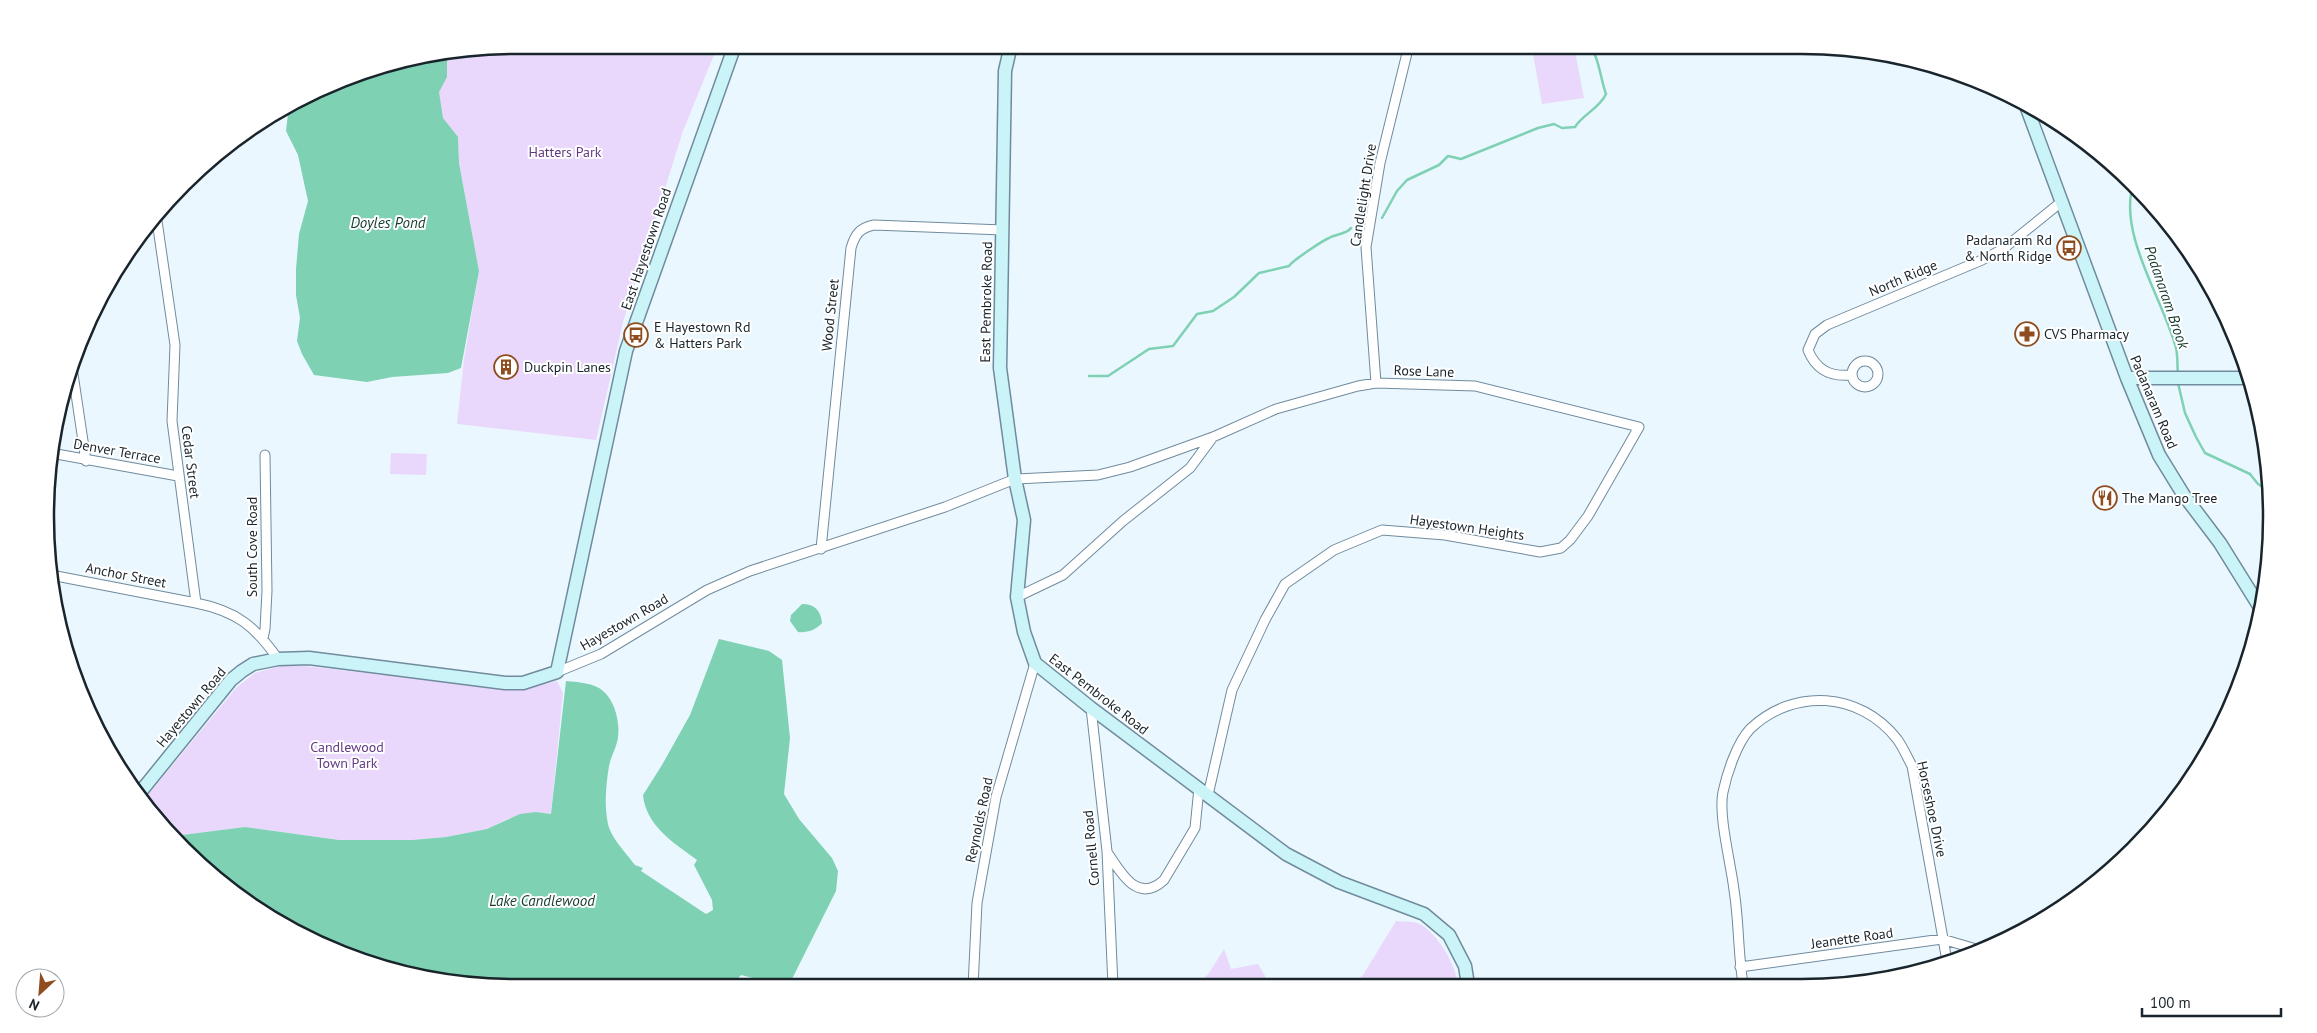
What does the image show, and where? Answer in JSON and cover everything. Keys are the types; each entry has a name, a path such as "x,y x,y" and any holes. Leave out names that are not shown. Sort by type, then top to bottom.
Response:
{"street":[{"name":"East Hayestown Road","path":"557,672 626,351 732,54"},
{"name":"East Pembroke Road","path":"1009,54 1004,71 1000,368 1016,479 1024,520 1017,597 1024,632 1035,663 1091,708 1286,854 1339,882 1424,914 1449,935 1465,966 1467,979"},
{"name":"Candlelight Drive","path":"1376,383 1366,247 1380,163 1407,54"},
{"name":"Padanaram Road","path":"2029,114 2060,203 2127,378 2159,455 2183,494 2220,543 2255,600"},
{"name":"North Ridge","path":"1851,375 1838,376 1823,371 1814,363 1808,350 1815,334 1827,325 1982,260 2003,248 2060,203"},
{"name":"Cedar Street","path":"157,225 175,345 172,421 196,603"},
{"name":"Wood Street","path":"821,549 850,248 855,236 863,228 874,225 1002,230"},
{"path":"2127,378 2242,378"},
{"path":"74,382 86,461"},
{"name":"Rose Lane","path":"1016,479 1098,475 1130,468 1213,437 1276,409 1358,386 1376,383 1475,386 1639,427"},
{"name":"Hayestown Heights","path":"1107,851 1129,883 1146,888 1158,886 1164,880 1195,828 1232,690 1265,620 1285,584 1334,550 1382,530 1445,535 1540,552 1561,548 1570,540 1588,516 1639,427"},
{"name":"Rose Lane","path":"1017,597 1063,575 1122,521 1190,468 1213,437"},
{"name":"Denver Terrace","path":"58,455 178,476"},
{"name":"South Cove Road","path":"263,638 267,591 265,455"},
{"name":"Hayestown Road","path":"142,789 231,680 253,664 278,659 329,660 505,683 523,683 557,672 601,654 707,590 750,571 950,506 1016,479"},
{"name":"Anchor Street","path":"58,576 196,603"},
{"path":"196,603 217,607 244,620 263,638 278,659"},
{"name":"Reynolds Road","path":"973,979 977,902 996,797 1035,663"},
{"name":"Horseshoe Drive","path":"1740,967 1739,937 1726,839 1723,794 1732,760 1750,730 1774,713 1782,708 1819,699 1852,704 1877,720 1898,740 1912,766 1946,956"},
{"name":"Cornell Road","path":"1091,708 1107,851 1113,979"},
{"name":"Jeanette Road","path":"1740,967 1942,939 1970,947"},
{"path":"1740,967 1742,979"}],"green space":[{"name":"Hatters Park","path":"714,54 683,131 623,322 596,440 457,424 464,359 479,271 459,163 458,138 443,118 438,92 447,77 447,60 486,55"},
{"path":"1533,54 1576,54 1584,98 1542,104"},
{"path":"391,453 427,454 426,475 390,474"},
{"name":"Candlewood Town Park","path":"287,664 480,686 528,688 557,681 563,693 551,814 536,812 508,819 487,829 446,837 412,840 339,840 245,827 181,836 147,796 236,688 255,673"},
{"path":"1396,921 1418,923 1427,929 1445,951 1457,979 1358,979 1363,975"},
{"path":"1224,949 1231,969 1258,964 1267,979 1203,979"}],"water":[{"name":"Doyles Pond","path":"447,60 447,77 439,92 443,118 458,137 459,163 479,271 461,368 448,373 392,377 367,382 314,375 297,341 300,318 296,295 296,269 299,234 308,201 298,155 286,131 288,114 339,89 397,70"},
{"path":"802,604 814,607 820,615 822,623 811,630 798,632 790,621 791,615"},
{"name":"Lake Candlewood","path":"719,639 769,651 782,660 790,738 784,794 799,819 832,858 838,871 836,891 792,979 757,979 741,975 738,979 516,979 456,975 426,970 368,955 312,932 259,901 235,884 181,836 245,827 339,840 412,840 446,837 487,829 520,814 536,812 551,814 566,681 580,682 600,688 611,700 617,718 618,737 609,766 606,795 608,824 612,835 635,865 643,868 641,871 706,914 713,910 712,900 694,865 697,860 662,833 655,825 645,806 643,795 690,715"}],"waterway":[{"path":"1382,218 1397,191 1407,180 1439,165 1448,156 1461,159 1538,128 1554,124 1562,128 1575,127 1582,118 1600,103 1606,94 1594,54"},
{"name":"Padanaram Brook","path":"2132,193 2130,204 2132,225 2137,246 2176,348 2178,375"},
{"path":"1089,376 1108,376 1149,349 1173,346 1197,314 1213,311 1234,297 1259,273 1289,266 1320,243 1347,232 1351,228"},
{"name":"Padanaram Brook","path":"2178,383 2185,413 2205,453 2250,474 2262,486"}],"place":[{"name":"Padanaram Rd & North Ridge","path":"2069,248"},
{"name":"CVS Pharmacy","path":"2027,334"},
{"name":"E Hayestown Rd & Hatters Park","path":"636,335"},
{"name":"Duckpin Lanes","path":"506,367"},
{"name":"The Mango Tree","path":"2105,498"}]}
